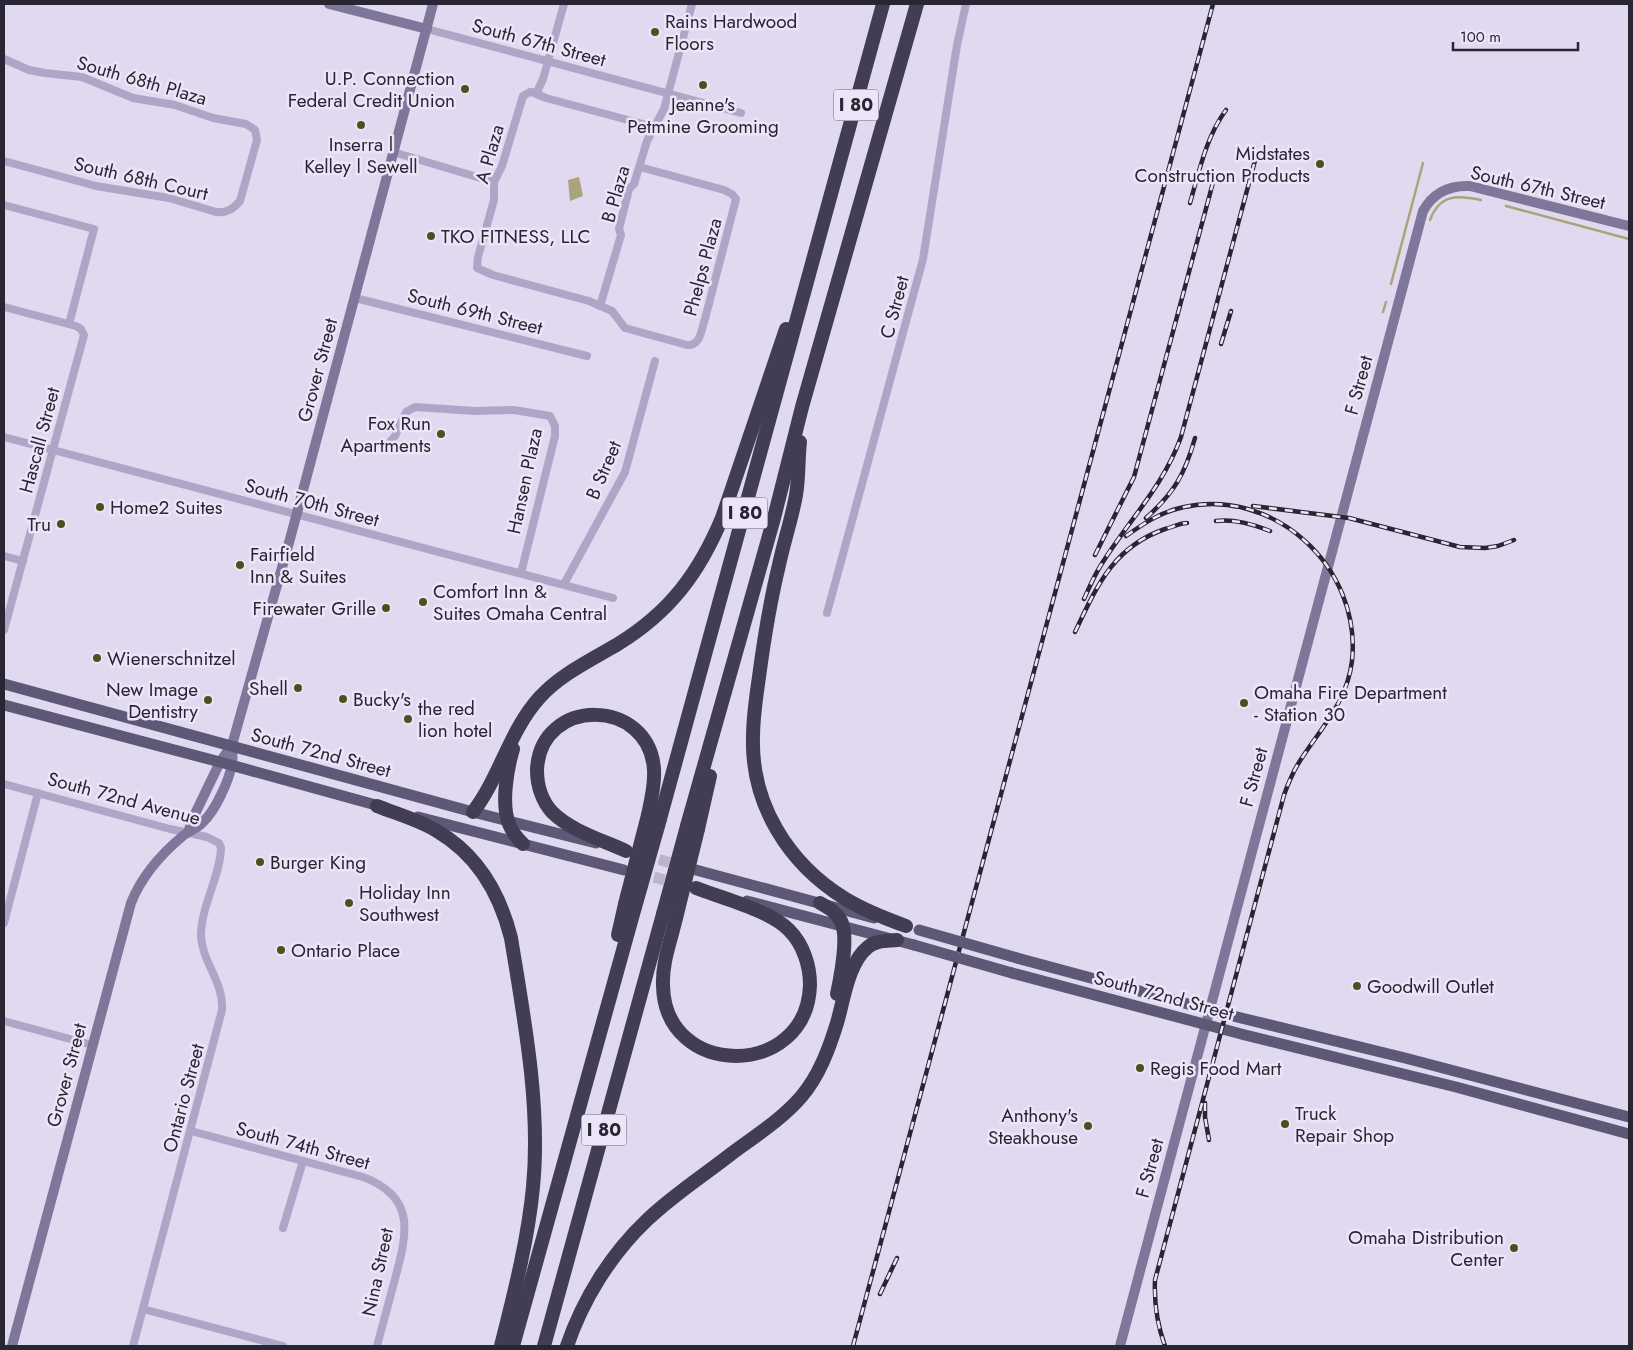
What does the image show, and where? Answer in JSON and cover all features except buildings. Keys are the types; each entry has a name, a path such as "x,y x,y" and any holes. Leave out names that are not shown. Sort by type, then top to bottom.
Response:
{"highway":[{"name":"I 80","path":"513,1346 575,1124 654,817 828,206 883,4"},
{"name":"I 80","path":"544,1346 669,916 744,621 774,518 802,407 917,4"},
{"path":"473,812 486,793 506,749 531,707 550,687 572,671 631,636 658,613 686,585 704,558 722,518 828,206"},
{"path":"802,407 796,493 772,597 757,693 752,737 755,770 766,811 781,837 798,860 821,881 844,898 872,912 912,928"},
{"path":"627,851 574,828 555,814 547,805 541,794 537,773 540,754 549,736 564,723 576,717 586,715 599,714 612,717 629,725 644,740 653,762 654,817"},
{"path":"517,731 506,790 508,821 512,832 523,844"},
{"path":"377,806 437,831 460,847 472,859 493,888 504,912 511,938 533,1090 535,1162 527,1229 501,1346"},
{"path":"669,916 663,984 664,996 670,1014 684,1035 705,1050 723,1056 736,1057 748,1056 767,1050 788,1035 803,1014 810,989 807,963 797,940 785,926 766,915 694,888"},
{"path":"818,1072 838,991 844,951 843,926 840,919 831,909 820,904"},
{"path":"567,1346 575,1324 597,1284 611,1261 634,1233 670,1200 786,1112 804,1093 818,1072 828,1050 847,986 858,959 874,943 897,940"}],"main road":[{"name":"South 72nd Street","path":"4,684 473,812 627,851"},
{"name":"South 72nd Street","path":"4,705 232,765 377,806 624,870"},
{"name":"South 72nd Street","path":"696,870 1210,1010 1527,1090 1629,1118"},
{"name":"South 72nd Street","path":"694,888 897,940 1206,1025 1629,1134"},
{"path":"1524,1106 1527,1090"}],"street":[{"name":"South 67th Street","path":"329,4 741,113"},
{"name":"Grover Street","path":"12,1346 127,914 135,893 160,857 188,832 199,827 205,820 219,797 232,765 232,745 297,514 433,4"},
{"path":"564,4 543,79 536,94 654,128"},
{"path":"668,94 692,4"},
{"name":"C Street","path":"827,613 923,259 957,45 966,4"},
{"name":"South 68th Plaza","path":"4,59 29,70 82,77 133,98 175,105 213,118 246,124 255,130 257,140 246,174"},
{"name":"A Plaza","path":"536,94 530,92 522,98 502,166 494,182 494,200 478,257 477,268 493,275 589,301 600,306"},
{"name":"B Plaza","path":"600,306 621,236 618,229 627,197 634,184 647,141 664,109 668,94"},
{"path":"393,152 494,182"},
{"name":"South 68th Court","path":"4,161 96,186 169,198 216,212 223,212 234,207 241,196 246,174"},
{"name":"Phelps Plaza","path":"600,306 612,311 625,328 687,344 694,344 699,339 705,319 736,202 734,196 724,190 640,167"},
{"name":"South 67th Street","path":"1438,192 1461,185 1470,186 1629,226"},
{"name":"F Street","path":"1120,1346 1420,216 1426,204 1438,192"},
{"path":"4,205 94,229 68,324 4,307"},
{"name":"South 69th Street","path":"355,298 587,356"},
{"name":"Hascall Street","path":"4,630 84,338 81,329 68,324"},
{"name":"B Street","path":"564,584 625,472 656,361"},
{"name":"Hansen Plaza","path":"390,442 395,436 400,421 409,409 415,407 522,411 550,416 555,426 555,436 521,573"},
{"name":"South 70th Street","path":"4,437 613,598"},
{"path":"4,556 23,561"},
{"name":"Grover Street","path":"188,832 220,762 232,745"},
{"name":"South 72nd Avenue","path":"4,784 207,837 219,843 222,851 219,858"},
{"path":"4,923 38,793"},
{"name":"Ontario Street","path":"133,1346 222,1010 221,991 203,948 201,935 219,858"},
{"path":"4,1022 92,1045"},
{"name":"South 74th Street","path":"191,1131 375,1182 388,1191 398,1205"},
{"path":"283,1228 303,1161"},
{"name":"Nina Street","path":"377,1346 405,1237 404,1221 398,1205"},
{"path":"143,1309 256,1343 283,1346"}],"shaded area":[{"path":"579,177 583,196 570,201 568,180"}],"waterway":[{"path":"1391,284 1423,163"},
{"path":"1430,220 1439,205 1450,198 1464,197 1481,200"},
{"path":"1506,206 1629,239"},
{"path":"1383,312 1386,302"}],"tunnel":[{"path":"643,855 685,867"},
{"path":"638,873 680,884"}],"railway":[{"path":"853,1346 1213,4"},
{"path":"1190,203 1208,143 1226,110"},
{"path":"1084,599 1111,549 1165,472 1181,437 1257,153"},
{"path":"1095,555 1134,477 1215,175"},
{"path":"1221,344 1231,311"},
{"path":"1146,518 1164,500 1177,482 1187,462 1195,438"},
{"path":"1126,536 1158,516 1180,508 1215,504 1248,509 1278,522 1305,541 1326,565 1342,594 1351,626 1352,661 1344,690 1331,716 1296,768 1284,795 1155,1280 1157,1313 1165,1346"},
{"path":"1253,506 1349,518 1460,547 1485,548 1498,546 1514,540"},
{"path":"1216,521 1243,523 1270,531"},
{"path":"1075,632 1099,584 1119,557 1147,537 1179,524 1187,523"},
{"path":"1205,1103 1205,1117 1209,1140"},
{"path":"880,1294 897,1258"}],"place":[{"name":"Rains Hardwood Floors","path":"655,32"},
{"name":"Jeanne's Petmine Grooming","path":"703,85"},
{"name":"U.P. Connection Federal Credit Union","path":"465,89"},
{"name":"Inserra l Kelley l Sewell","path":"361,125"},
{"name":"Midstates Construction Products","path":"1320,164"},
{"name":"TKO FITNESS, LLC","path":"431,236"},
{"name":"Fox Run Apartments","path":"441,434"},
{"name":"Home2 Suites","path":"100,507"},
{"name":"Tru","path":"61,524"},
{"name":"Fairfield Inn & Suites","path":"240,565"},
{"name":"Comfort Inn & Suites Omaha Central","path":"423,602"},
{"name":"Firewater Grille","path":"386,608"},
{"name":"Wienerschnitzel","path":"97,658"},
{"name":"Shell","path":"298,688"},
{"name":"Bucky's","path":"343,699"},
{"name":"New Image Dentistry","path":"208,700"},
{"name":"Omaha Fire Department - Station 30","path":"1244,703"},
{"name":"the red lion hotel","path":"408,719"},
{"name":"Burger King","path":"260,862"},
{"name":"Holiday Inn Southwest","path":"349,903"},
{"name":"Ontario Place","path":"281,950"},
{"name":"Goodwill Outlet","path":"1357,986"},
{"name":"Regis Food Mart","path":"1140,1068"},
{"name":"Truck Repair Shop","path":"1285,1124"},
{"name":"Anthony's Steakhouse","path":"1088,1126"},
{"name":"Omaha Distribution Center","path":"1514,1248"}]}
